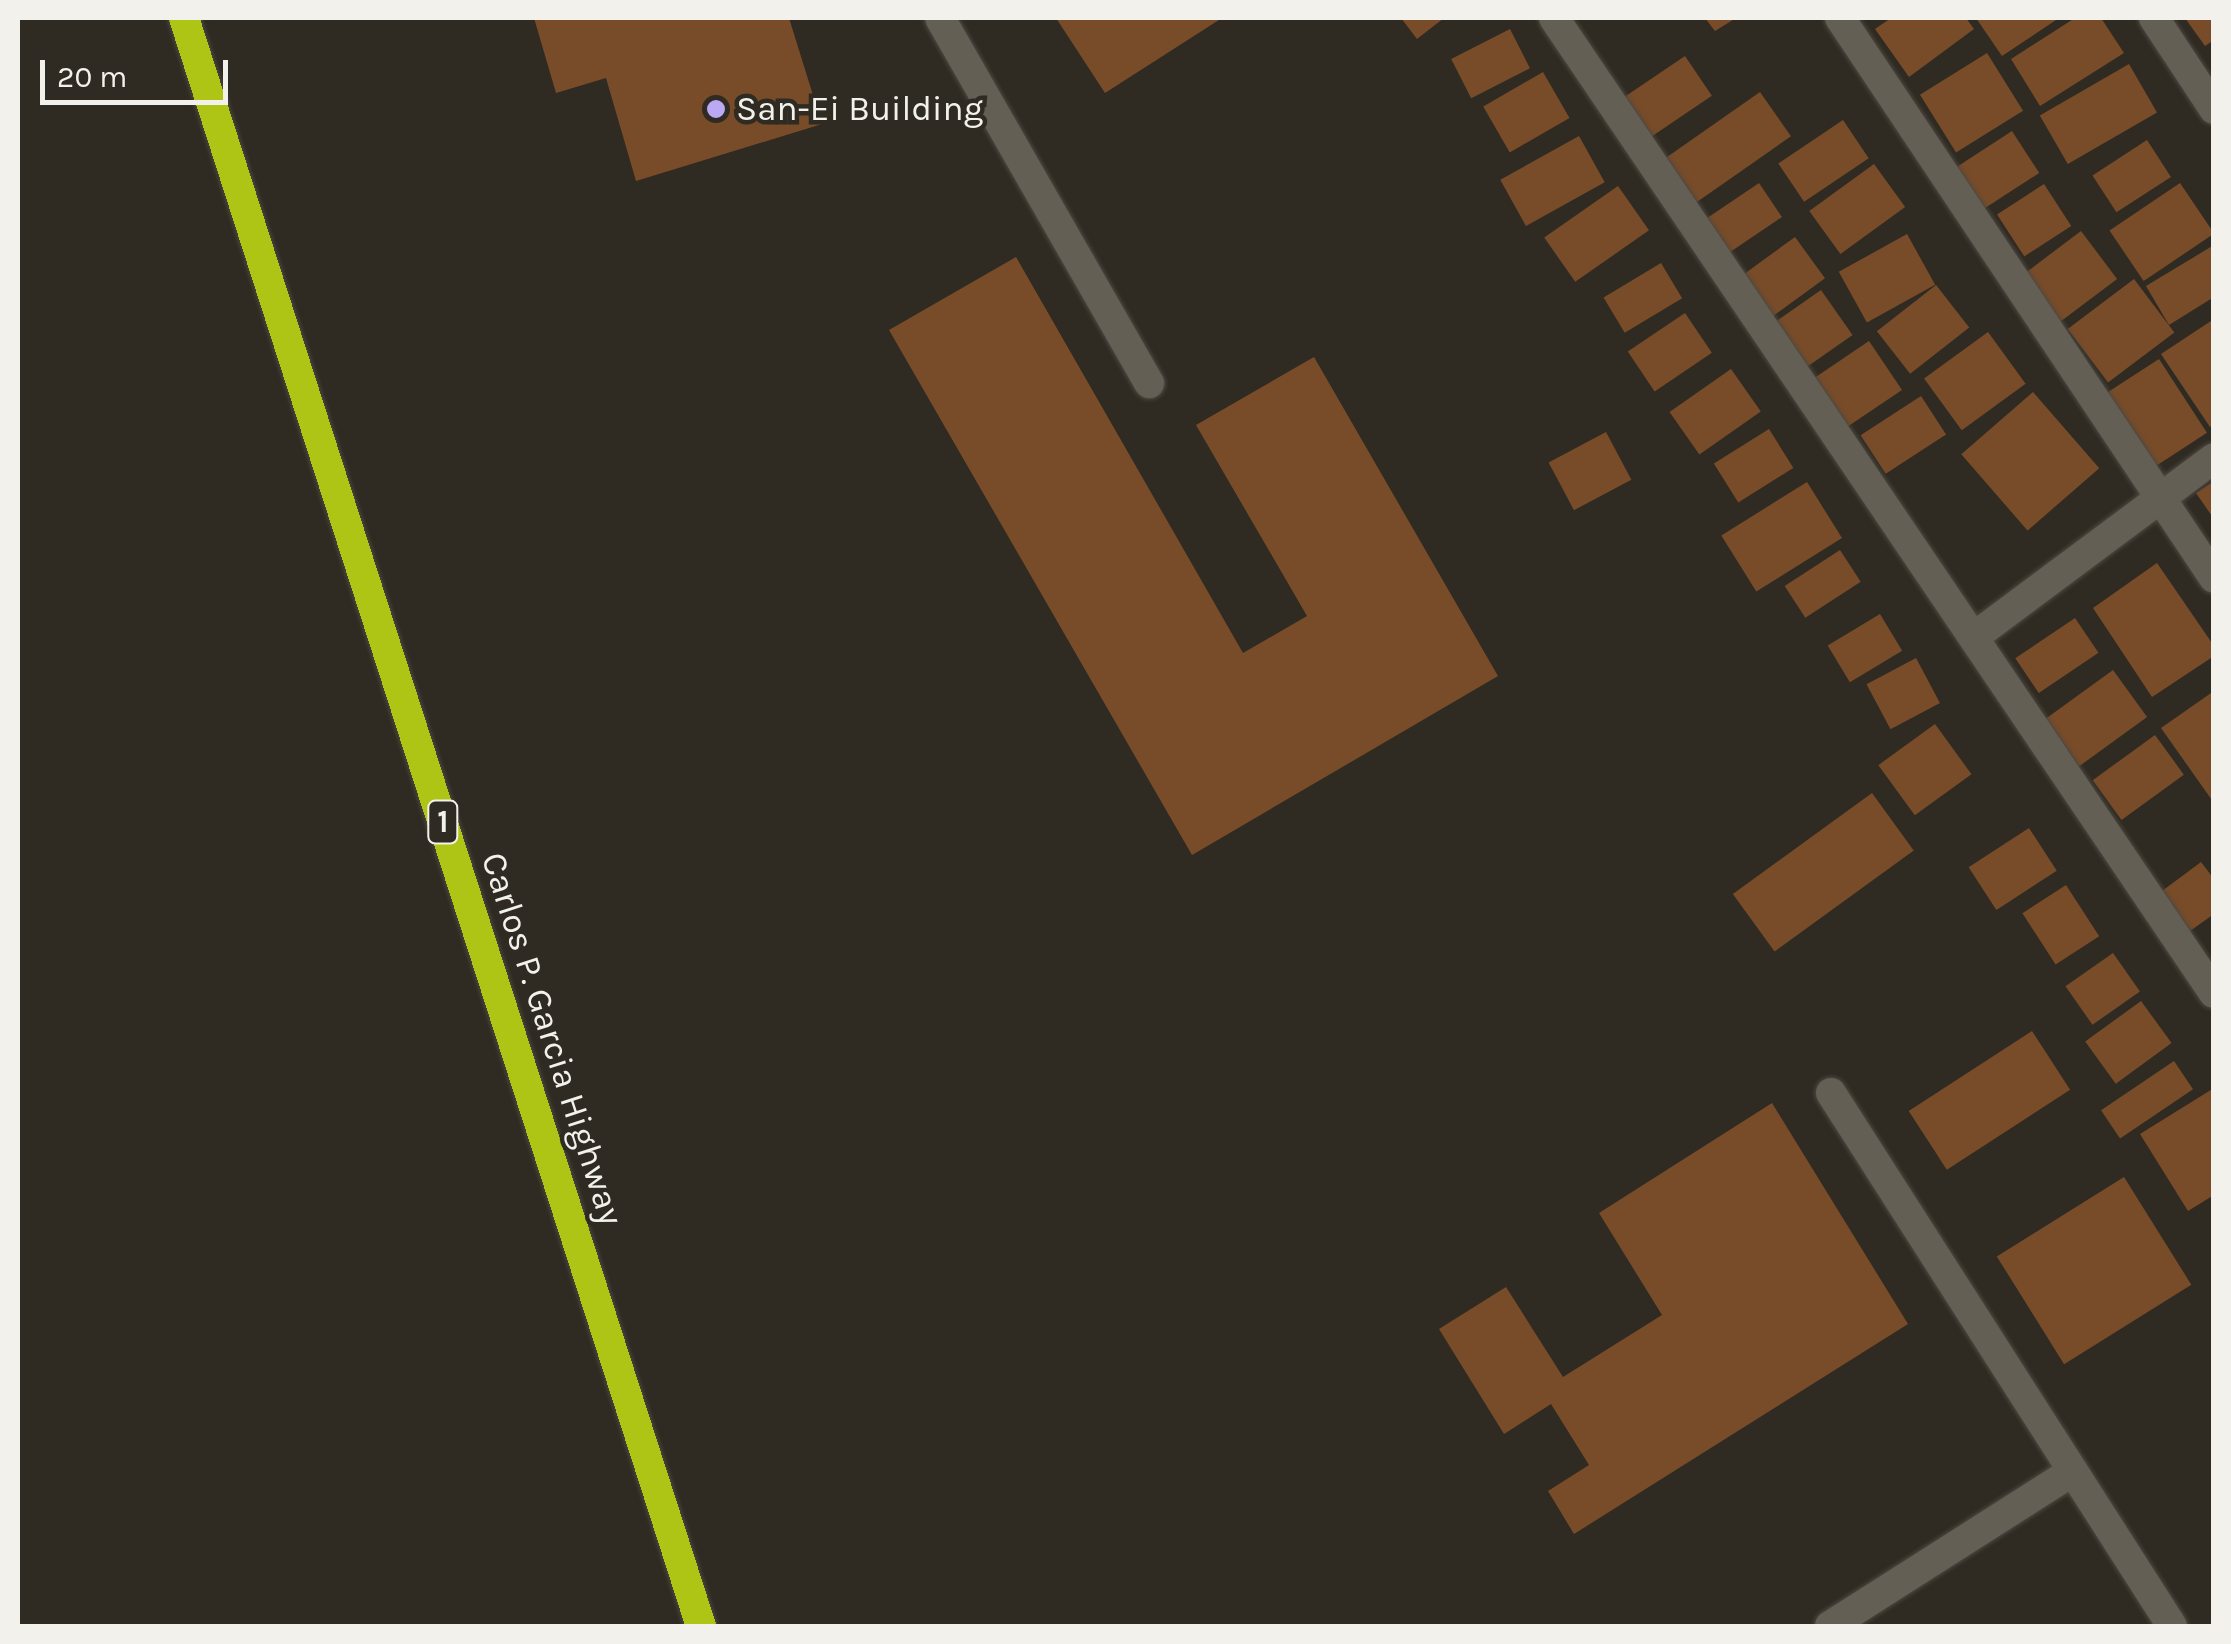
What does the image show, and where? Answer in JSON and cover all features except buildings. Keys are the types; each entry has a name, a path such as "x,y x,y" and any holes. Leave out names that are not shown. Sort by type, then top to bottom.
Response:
{"highway":[{"name":"Carlos P. Garcia Highway","path":"184,18 701,1626"}],"street":[{"path":"940,18 1150,382"},
{"path":"1554,18 2214,993"},
{"path":"1840,18 2214,578"},
{"path":"2154,18 2214,108"},
{"path":"1974,637 2158,496 2214,458"},
{"path":"1831,1093 2172,1626"},
{"path":"1830,1626 2073,1471"}],"place":[{"name":"San-Ei Building","path":"716,109"}]}
